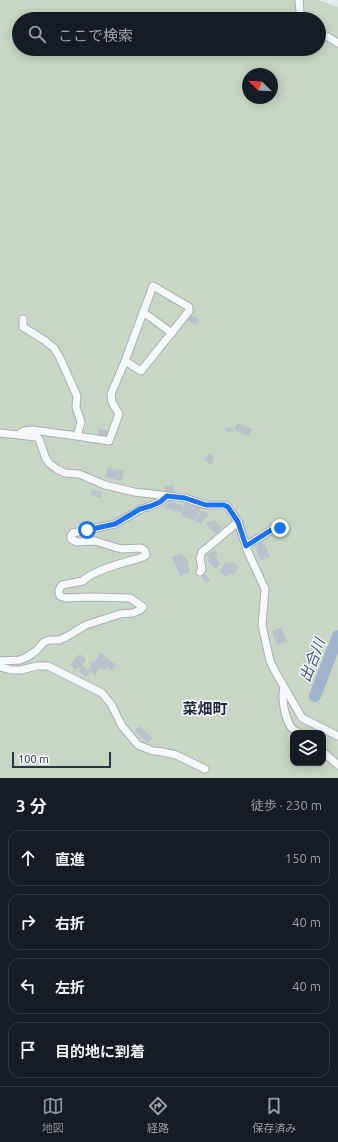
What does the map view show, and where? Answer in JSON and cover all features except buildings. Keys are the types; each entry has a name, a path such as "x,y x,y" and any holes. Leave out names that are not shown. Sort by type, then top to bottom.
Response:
{"street":[{"path":"299,0 300,12"},
{"path":"328,37 338,43"},
{"path":"19,434 24,431 32,430 109,441 119,414 112,402 111,394 153,286 189,307 188,311 172,333 141,371 125,361"},
{"path":"142,312 172,333"},
{"path":"23,319 23,327 54,348 60,358 77,396 76,407 81,422 77,436"},
{"path":"0,433 37,437 46,459 56,470 65,473 79,474 121,490 185,498 206,505 224,505 228,507 238,522 254,568 265,589 262,625 270,662 302,718 338,736"},
{"path":"0,661 20,660 36,651 44,642 50,640 60,640 86,625 120,614 132,613 140,610 143,607 130,598 66,598 60,596 59,588 62,585 83,581 86,577 92,574 127,561 143,558 146,555 145,551 141,548 121,549 95,541 77,542 71,539 71,536 73,533 79,531 97,529 115,524 140,509 160,502 167,496"},
{"path":"200,572 202,569 200,558 202,552 238,522"},
{"path":"246,546 276,527 282,530"},
{"path":"0,667 12,670 21,670 37,666 48,666 102,693 111,704 122,726 138,745 152,751 176,755 205,769"},
{"path":"284,688 282,693 284,707 291,727 295,730"},
{"path":"326,755 338,765"}],"green space":[{"path":"0,0 318,0 338,7 338,778 0,778"}],"waterway":[{"name":"出合川","path":"315,696 338,636"}],"district":[{"name":"菜畑町","path":"205,708"}],"route":[{"path":"87,530 115,524 140,509 160,502 167,496 185,498 206,505 224,505 228,507 238,522 246,546 276,527 280,528"}]}
